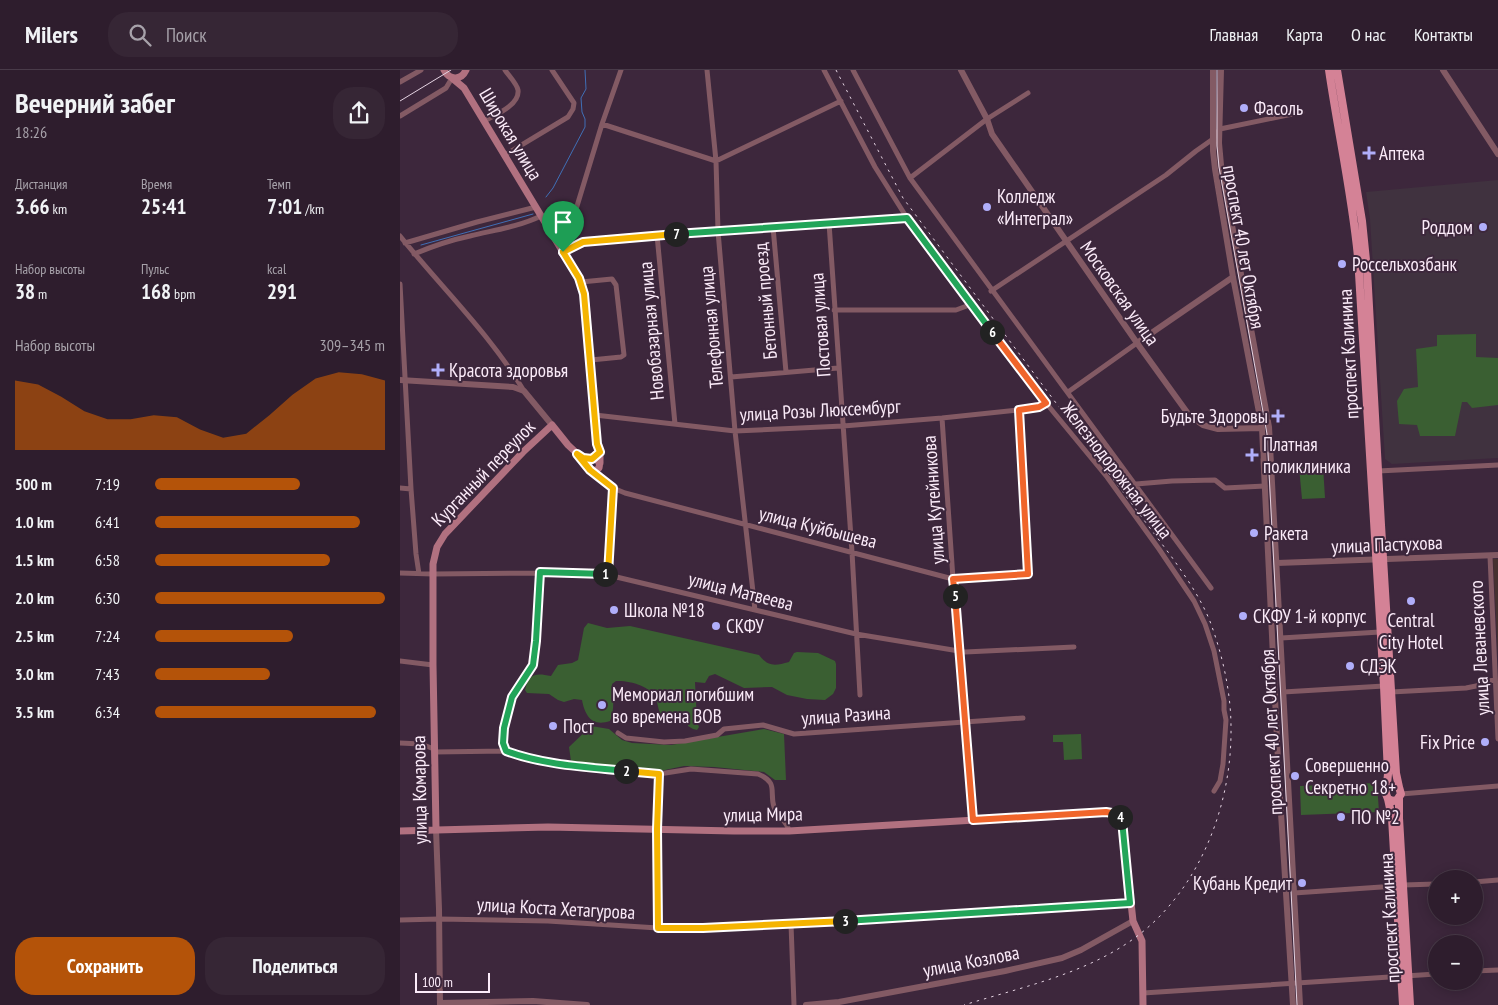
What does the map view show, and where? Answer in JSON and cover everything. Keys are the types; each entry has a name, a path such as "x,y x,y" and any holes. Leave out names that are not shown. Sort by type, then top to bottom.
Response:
{"main road":[{"name":"Широкая улица","path":"444,70 446,74 464,88 581,282 591,360 600,465"},
{"name":"Широкая улица","path":"464,88 466,70"},
{"path":"452,78 462,76 466,70"},
{"name":"проспект Калинина","path":"1329,70 1355,224 1379,559 1400,793 1400,886 1405,976 1410,1005"},
{"name":"проспект Калинина","path":"1337,70 1363,231 1367,280 1378,472 1380,632 1388,774 1386,794 1392,818 1400,886"},
{"name":"улица Куйбышева","path":"552,424 590,469"},
{"name":"Курганный переулок","path":"433,574 435,552 445,534 552,424"},
{"path":"577,454 583,458 592,459 597,460 600,465 595,471 590,469 588,463 592,459 600,452"},
{"name":"улица Комарова","path":"433,574 436,830"},
{"path":"1387,788 1394,785 1400,793 1393,801 1388,799"},
{"name":"улица Мира","path":"400,831 548,827 789,831 1106,812 1118,814 1122,820 1130,903"},
{"path":"1130,903 1133,921 1142,941 1143,1005"},
{"name":"проспект Калинина","path":"1403,1005 1405,976"}],"street":[{"path":"400,82 421,70"},
{"path":"484,122 515,103 518,96 518,89 505,70"},
{"path":"505,155 568,117 574,109 574,103 552,70"},
{"path":"563,252 602,124 622,70"},
{"name":"Телефонная улица","path":"707,70 716,161 718,231 735,430 755,610"},
{"name":"Железнодорожная улица","path":"824,70 875,167 907,218 1046,403 1107,477 1194,601 1205,624 1214,652 1220,677 1226,720 1223,764 1220,781 1214,791"},
{"name":"Железнодорожная улица","path":"853,70 910,178 991,291 1068,392 1211,588"},
{"name":"Московская улица","path":"960,70 992,134 1065,241 1189,414 1203,425 1218,430 1265,427"},
{"name":"проспект 40 лет Октября","path":"1213,70 1215,169 1233,277 1265,427 1265,486 1292,1005"},
{"name":"проспект 40 лет Октября","path":"1220,70 1219,143 1221,165 1265,427 1277,563 1300,1005"},
{"path":"1443,70 1498,154"},
{"path":"400,116 446,88 452,78"},
{"path":"910,178 986,119 1028,93"},
{"path":"602,124 716,161 841,101"},
{"path":"991,291 1166,175 1196,150 1213,139 1220,129 1302,112"},
{"path":"405,243 536,207"},
{"path":"414,254 442,243 507,228 541,216"},
{"path":"563,252 583,242 656,235 907,218"},
{"name":"Постовая улица","path":"828,223 852,552 860,694"},
{"name":"Бетонный проезд","path":"773,227 786,372"},
{"name":"Новобазарная улица","path":"656,235 675,424"},
{"path":"400,236 482,333 514,374 524,391 552,424"},
{"path":"1068,392 1233,277"},
{"path":"581,282 612,279 616,286 624,354 621,357 591,360"},
{"path":"400,284 403,380 416,554 420,574"},
{"path":"834,310 956,310 972,304"},
{"path":"731,377 838,368"},
{"path":"403,380 501,385 524,391"},
{"name":"улица Розы Люксембург","path":"595,415 735,430 843,426 942,418 1019,410 1039,407 1046,403"},
{"name":"улица Куйбышева","path":"590,469 613,488 630,495 953,579 1028,574 1019,410"},
{"name":"улица Кутейникова","path":"942,418 973,820"},
{"path":"600,465 605,481"},
{"path":"1378,472 1498,465"},
{"path":"1136,484 1215,480 1225,488 1265,486"},
{"path":"400,488 411,489"},
{"path":"608,574 613,488"},
{"name":"улица Пастухова","path":"1277,563 1498,555"},
{"name":"улица Леваневского","path":"1490,556 1498,739"},
{"path":"506,751 503,743 504,728 512,697 533,665 540,572"},
{"name":"улица Матвеева","path":"400,573 540,572 608,574 856,634 965,652 1074,647"},
{"path":"1281,638 1380,632"},
{"path":"400,661 433,665"},
{"path":"1391,692 1466,688 1495,679"},
{"path":"1283,692 1384,686"},
{"name":"улица Разина","path":"618,733 626,738 664,742 685,741 717,735 724,729 763,725 794,734 1023,718"},
{"path":"400,743 421,744 434,750 506,751 527,758 567,765 659,774 691,769 758,774 767,777 772,784 774,808 788,825 789,831"},
{"path":"658,928 657,829 659,774"},
{"path":"1400,793 1498,786"},
{"name":"улица Комарова","path":"436,830 440,919 440,1004"},
{"path":"1483,881 1498,880"},
{"path":"1294,893 1428,884"},
{"name":"улица Коста Хетагурова","path":"400,920 548,921 658,928 791,924 1130,903"},
{"name":"улица Козлова","path":"806,1005 838,1002 1005,971 1062,958 1081,950 1133,921"},
{"path":"791,924 794,1005"},
{"path":"1483,971 1498,970"},
{"path":"1142,993 1428,975"},
{"path":"440,1004 533,1001 587,1005"}],"shaded area":[{"path":"1498,180 1498,458 1392,464 1385,459 1370,219 1366,192"},
{"path":"1493,559 1498,559 1498,657"}],"green space":[{"path":"1476,334 1476,357 1498,358 1498,405 1472,408 1467,402 1462,402 1455,436 1420,436 1417,425 1399,424 1397,401 1404,389 1418,387 1416,349 1437,346 1437,335"},
{"path":"1323,466 1325,498 1302,499 1299,467"},
{"path":"588,623 607,628 630,626 759,655 769,664 789,662 794,653 797,652 818,653 835,661 836,688 833,694 825,700 807,699 787,695 772,687 744,688 715,674 709,676 705,683 695,682 697,722 699,727 697,730 688,726 688,719 661,715 656,699 645,687 616,681 612,684 613,707 610,721 594,721 587,715 582,700 574,699 564,702 549,694 527,693 525,690 531,677 537,675 551,676 558,665 578,660 584,628"},
{"path":"591,726 609,729 622,740 632,743 671,745 764,729 784,734 786,780 775,780 764,772 714,767 684,766 660,771 571,761 569,747"},
{"path":"1081,734 1082,759 1064,760 1063,742 1053,742 1053,735"},
{"path":"1377,783 1379,812 1301,815 1300,786"}],"waterway":[{"path":"546,197 553,188 585,127 581,98 586,89 585,70"},
{"path":"421,245 533,214"}],"tram line":[{"path":"400,101 451,70"},
{"path":"1217,70 1217,146 1219,167 1267,434 1297,1005"}],"railway":[{"path":"836,70 903,198 1171,556 1193,589 1211,624 1223,662 1228,688 1231,715 1230,757 1218,816 1208,844 1194,871 1178,895 1158,918 1136,937 1096,961 1053,978 964,1005"}],"place":[{"name":"Фасоль","path":"1244,108"},
{"name":"Аптека","path":"1369,153"},
{"name":"Колледж «Интеграл»","path":"987,207"},
{"name":"Роддом","path":"1483,227"},
{"name":"Россельхозбанк","path":"1342,264"},
{"name":"Красота здоровья","path":"438,370"},
{"name":"Будьте Здоровы","path":"1278,416"},
{"name":"Платная поликлиника","path":"1252,455"},
{"name":"Ракета","path":"1254,533"},
{"name":"Central City Hotel","path":"1411,601"},
{"name":"Школа №18","path":"614,610"},
{"name":"СКФУ 1-й корпус","path":"1243,616"},
{"name":"СКФУ","path":"716,626"},
{"name":"СДЭК","path":"1350,666"},
{"name":"Мемориал погибшим во времена ВОВ","path":"602,705"},
{"name":"Пост","path":"553,726"},
{"name":"Fix Price","path":"1485,742"},
{"name":"Совершенно Секретно 18+","path":"1295,776"},
{"name":"ПО №2","path":"1341,817"},
{"name":"Кубань Кредит","path":"1302,883"}],"route":[{"path":"907,218 1046,403 1039,407 1019,410 1028,574 953,579 973,820 1099,812 1118,814 1122,820 1130,903 791,924 658,928 657,829 659,774 567,765 527,758 506,751 503,743 504,728 512,697 533,665 540,572 608,574 613,488 590,470 583,459 577,454 583,458 592,459 600,452 597,444 584,294 579,278 563,252 583,242 656,235 907,218"}]}
